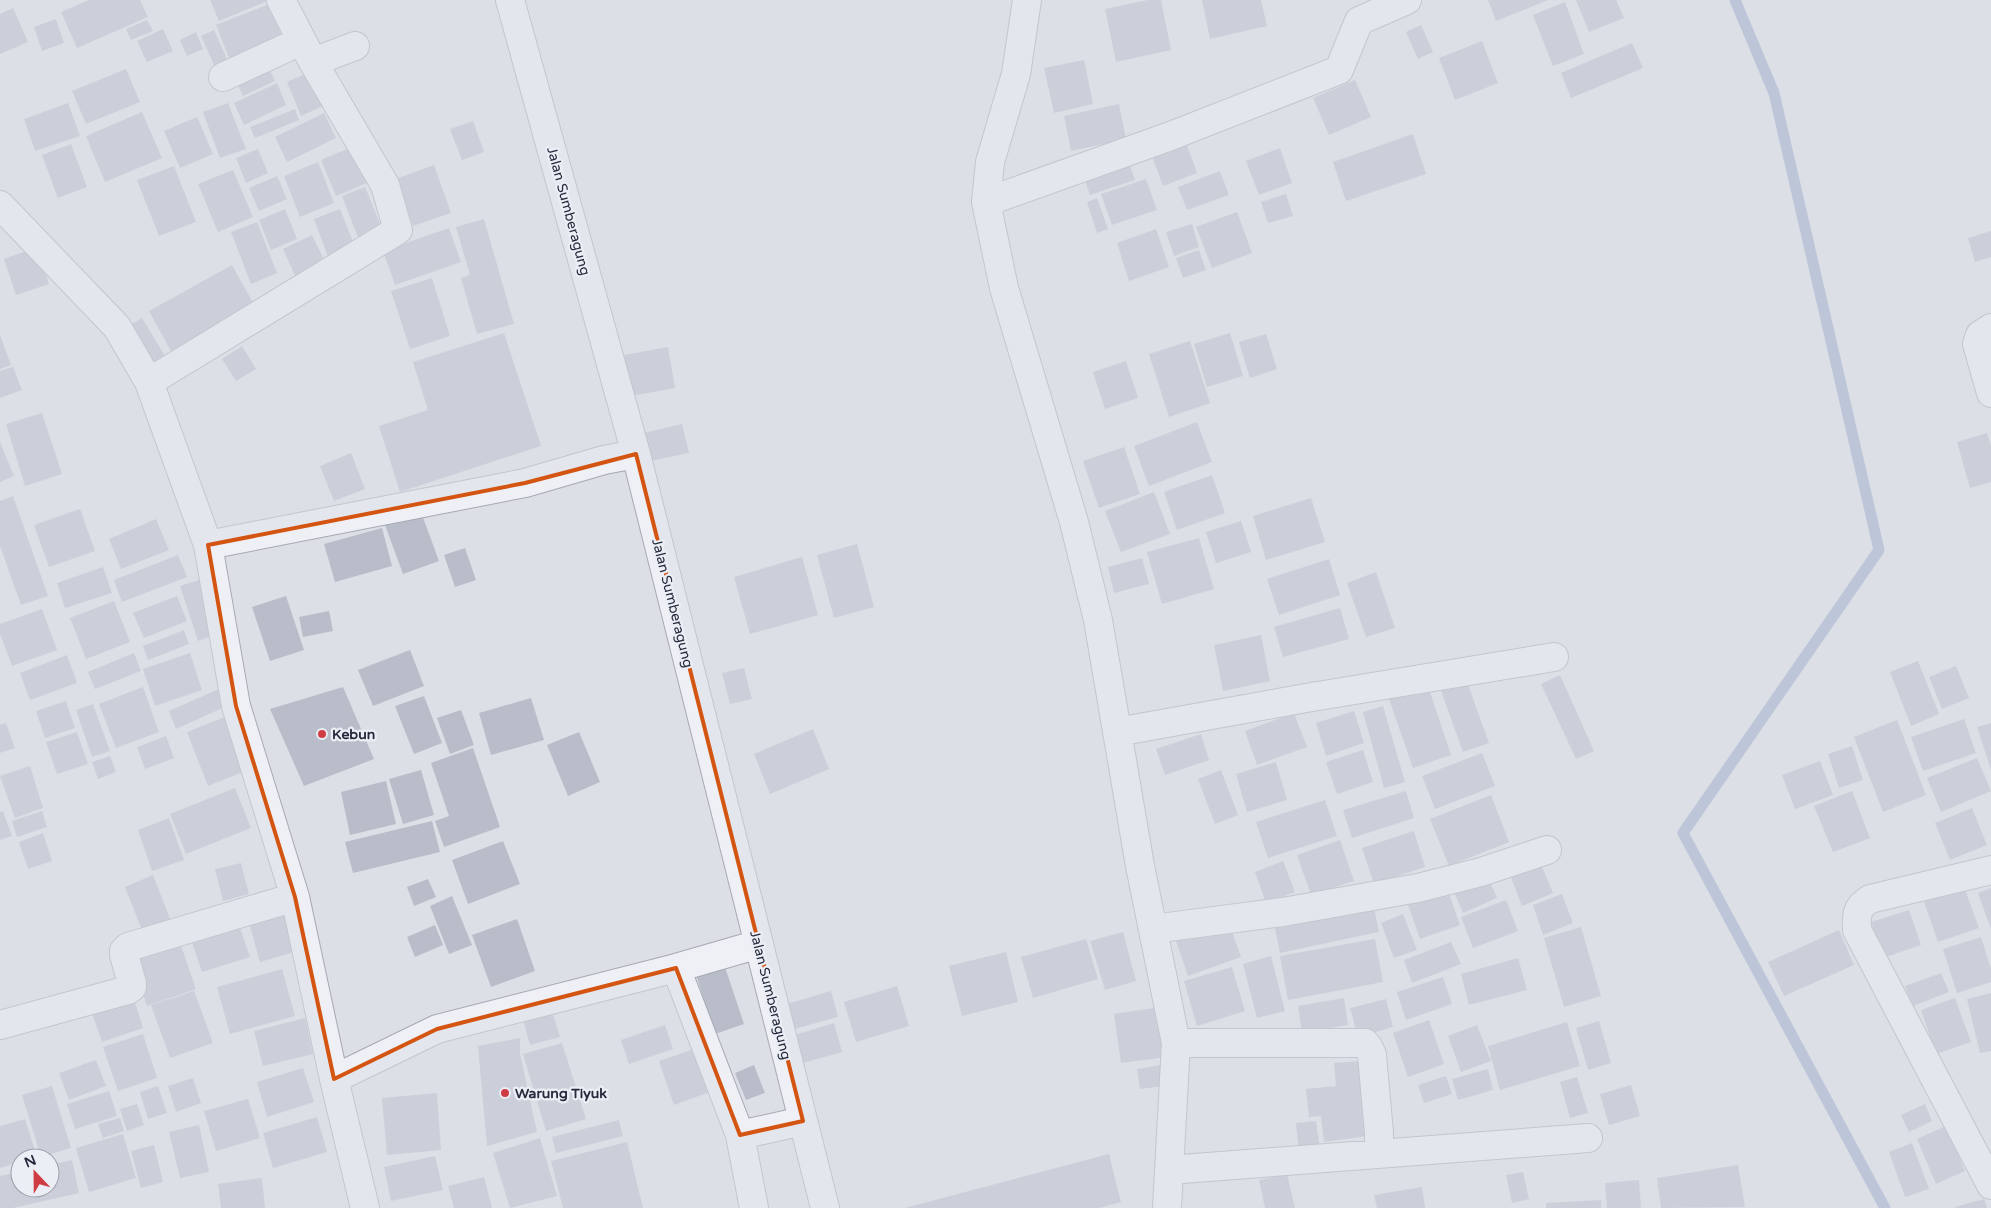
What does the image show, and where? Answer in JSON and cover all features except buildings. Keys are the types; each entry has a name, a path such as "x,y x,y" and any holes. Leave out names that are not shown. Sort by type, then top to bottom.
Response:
{"street":[{"path":"149,382 398,230 384,185 307,52 281,0"},
{"name":"Jalan Sumberagung","path":"510,0 636,454 749,947 803,1121 825,1208"},
{"path":"1027,0 1016,74 990,162 986,202 1004,288 1074,522 1094,602 1153,929 1176,1043 1167,1208"},
{"path":"986,202 1168,137 1339,70 1359,21 1407,0"},
{"path":"223,77 307,52 355,46"},
{"path":"0,205 116,327 149,382 208,545 236,706 295,897 334,1079 365,1208"},
{"path":"1991,328 1980,335 1977,344 1991,393"},
{"path":"208,545 525,483 604,460 636,454"},
{"path":"1117,732 1306,698 1554,657"},
{"path":"1153,929 1283,912 1418,888 1481,872 1547,850"},
{"path":"1991,870 1870,898 1861,905 1856,914 1857,930 1991,1185"},
{"path":"0,1025 128,990 132,987 132,983 124,951 128,947 295,897"},
{"path":"334,1079 437,1029 683,966 749,947"},
{"path":"683,966 740,1135 754,1208"},
{"path":"1176,1043 1365,1043 1370,1048 1372,1055 1379,1154"},
{"path":"740,1135 803,1121"},
{"path":"1169,1170 1588,1138"}],"highlighted area":[{"path":"636,454 803,1121 740,1135 676,968 437,1029 334,1079 295,897 236,706 208,545 525,483"}],"waterway":[{"path":"1735,0 1774,93 1879,550 1683,833 1885,1208"}],"place":[{"name":"Kebun","path":"322,734"},
{"name":"Warung Tiyuk","path":"505,1093"}]}
